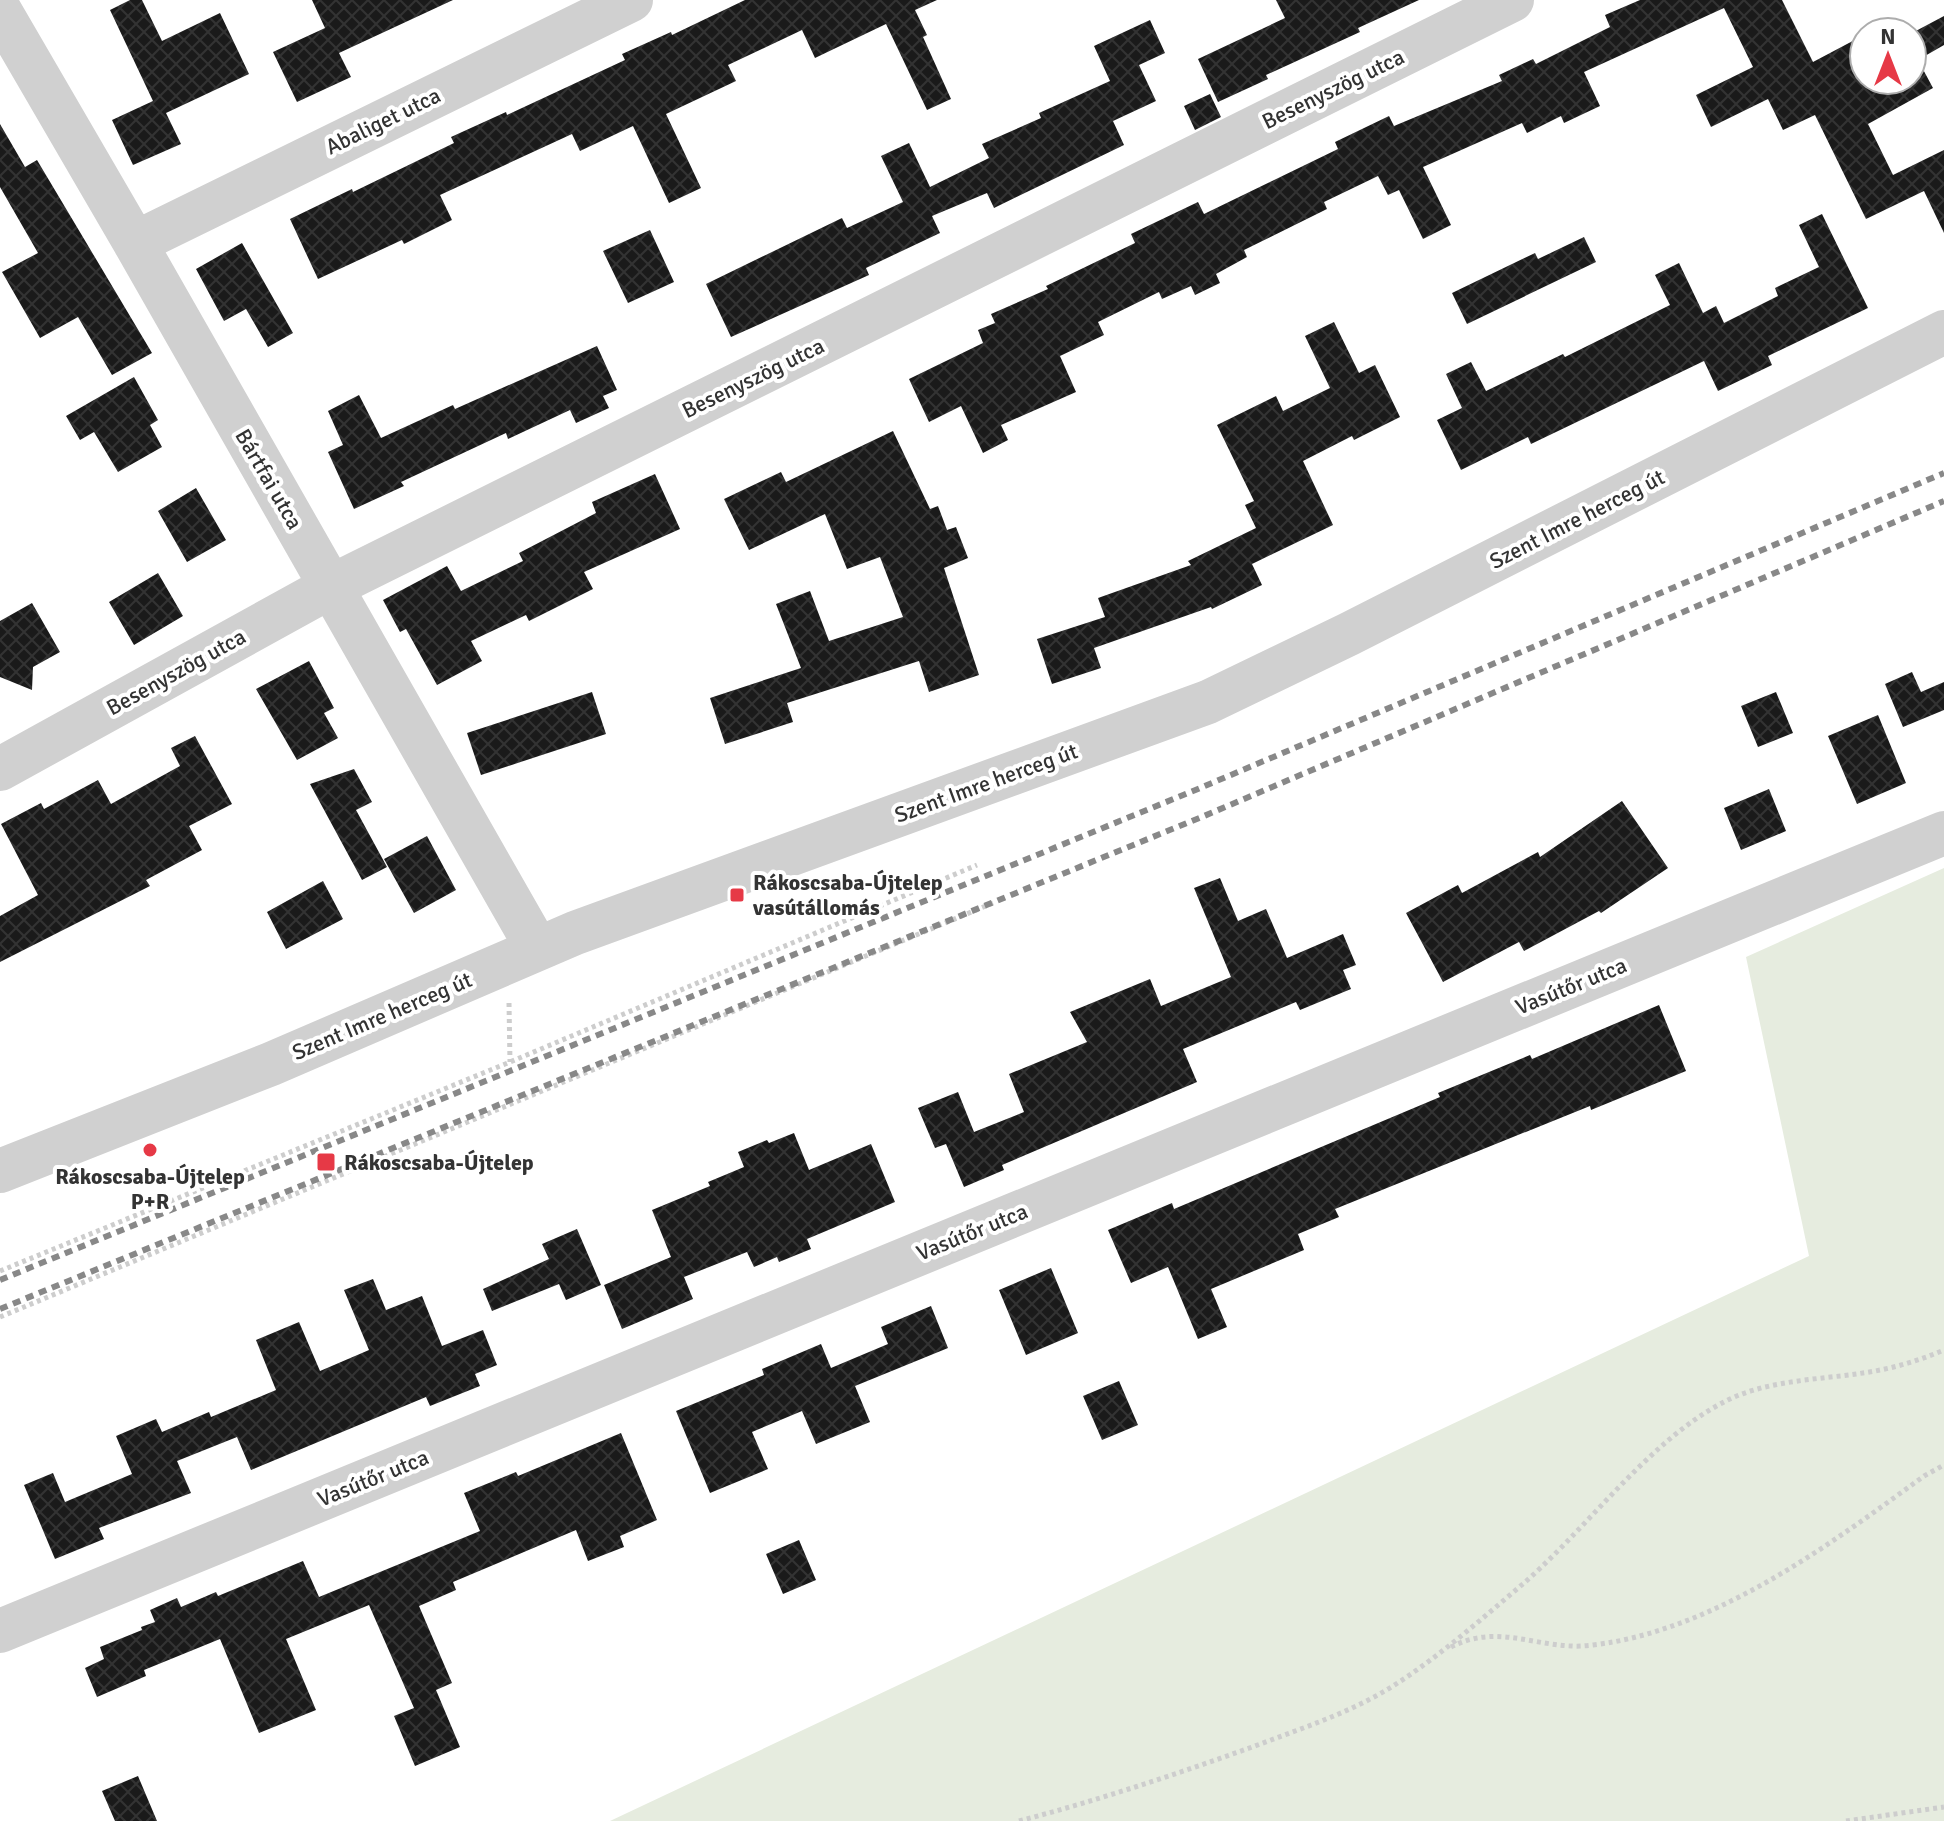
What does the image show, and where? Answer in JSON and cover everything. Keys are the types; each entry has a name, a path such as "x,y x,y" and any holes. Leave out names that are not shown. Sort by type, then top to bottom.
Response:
{"street":[{"name":"Abaliget utca","path":"135,243 631,0"},
{"name":"Besenyszög utca","path":"0,769 330,587 1512,0"},
{"name":"Bártfai utca","path":"0,11 537,948"},
{"name":"Szent Imre herceg út","path":"0,1171 271,1064 537,948 1208,702 1349,634 1944,332"},
{"name":"Vasútőr utca","path":"0,1631 1944,833"}],"path":[{"path":"0,1271 496,1068 977,865"},
{"path":"0,1317 993,903"},
{"path":"1019,1821 1129,1789 1318,1723 1391,1687 1443,1651 1520,1587 1581,1530 1639,1468 1703,1414 1724,1402 1748,1393 1811,1379 1900,1366 1944,1350"},
{"path":"1443,1651 1472,1639 1491,1637 1571,1647 1611,1642 1652,1633 1693,1619 1803,1559 1944,1465"},
{"path":"1846,1821 1944,1807"}],"shaded area":[{"path":"1944,868 1944,1821 610,1821 1809,1256 1746,957"}],"building":[{"path":"130,0 142,0 162,41 220,13 249,74 166,113 181,144 133,165 112,120 153,101 110,10"},
{"path":"312,0 453,0 339,53 351,77 297,102 273,52 325,28"},
{"path":"745,0 937,0 915,10 927,35 923,37 951,99 927,110 886,24 815,58 802,30 728,65 736,81 666,114 701,188 669,203 633,126 580,151 572,134 440,195 452,220 404,244 402,240 318,279 290,219 454,143 451,137 506,112 507,115 625,60 622,54 671,32 672,35"},
{"path":"1276,0 1419,0 1358,28 1360,32 1266,75 1268,79 1218,102 1198,59 1285,18"},
{"path":"1640,0 1782,0 1813,62 1848,43 1848,96 1919,96 1868,124 1893,175 1944,150 1944,233 1924,191 1866,219 1815,115 1783,130 1768,99 1711,127 1696,95 1753,67 1724,8 1584,72 1600,106 1564,123 1561,116 1527,133 1522,123 1423,167 1451,225 1423,239 1399,190 1388,195 1378,176 1324,202 1327,209 1244,250 1247,257 1216,274 1220,283 1195,295 1191,286 1162,299 1159,292 1098,322 1104,335 1060,356 1076,392 1001,425 1008,440 983,453 961,406 929,422 909,379 983,343 978,330 995,323 991,314 1048,289 1046,286 1135,243 1131,234 1198,202 1204,214 1338,149 1335,142 1389,116 1394,126 1502,81 1499,75 1533,59 1536,64 1610,27 1605,15"},
{"path":"1944,16 1944,45 1928,54 1928,24"},
{"path":"1150,20 1165,53 1139,65 1156,101 1113,121 1124,145 994,208 987,193 932,216 940,233 866,268 869,275 731,337 706,284 842,218 847,228 903,202 881,156 909,143 930,187 989,158 982,144 1041,118 1039,113 1110,81 1094,46"},
{"path":"1210,94 1221,117 1195,130 1184,106"},
{"path":"0,124 25,167 37,160 152,353 112,375 78,317 40,338 2,272 38,253 0,187"},
{"path":"1822,214 1868,308 1768,356 1772,365 1718,391 1704,361 1531,444 1528,437 1461,470 1437,420 1462,408 1446,374 1471,362 1486,391 1563,354 1565,357 1670,305 1655,275 1679,263 1703,313 1716,306 1724,323 1778,296 1775,288 1819,267 1799,225"},
{"path":"650,230 674,282 628,303 603,251"},
{"path":"1584,237 1596,262 1467,324 1452,293 1535,253 1538,259"},
{"path":"242,243 293,333 268,347 246,309 224,321 196,269"},
{"path":"1334,322 1359,373 1375,365 1400,417 1354,440 1352,436 1303,461 1333,525 1252,564 1262,585 1212,609 1094,648 1101,668 1052,684 1037,639 1105,617 1098,598 1191,565 1188,561 1256,528 1245,505 1254,501 1217,425 1276,396 1283,411 1330,388 1305,336"},
{"path":"597,346 617,390 603,396 609,408 576,423 570,410 508,439 506,433 401,482 404,486 354,509 328,452 343,445 328,411 359,395 381,438"},
{"path":"134,377 158,420 150,425 162,447 118,472 94,432 80,440 66,416"},
{"path":"893,431 930,509 938,506 947,530 956,527 968,558 944,568 979,675 929,692 919,661 787,703 793,722 725,744 710,698 801,668 776,604 810,591 829,641 903,617 880,557 847,569 825,514 749,550 724,499 781,472 786,482"},
{"path":"655,474 680,529 584,572 593,589 529,621 526,615 471,641 482,661 437,685 406,629 400,632 383,600 447,566 461,591 523,561 519,553 596,513 592,502"},
{"path":"196,488 226,540 187,562 158,511"},
{"path":"158,573 183,616 134,645 109,602"},
{"path":"32,603 60,652 33,667 32,690 0,677 0,621"},
{"path":"309,661 334,708 324,713 338,738 297,760 256,689"},
{"path":"1912,672 1921,692 1944,682 1944,710 1903,727 1885,684"},
{"path":"592,692 606,734 481,775 467,733"},
{"path":"1776,692 1793,733 1758,747 1741,706"},
{"path":"1878,715 1906,783 1857,804 1828,736"},
{"path":"195,736 232,804 189,826 202,850 146,880 150,886 0,962 0,916 38,895 1,824 41,803 44,809 98,780 111,804 180,766 171,748"},
{"path":"354,769 372,802 356,810 387,867 362,880 310,784"},
{"path":"1769,789 1786,831 1741,850 1724,808"},
{"path":"1622,801 1668,868 1601,913 1599,911 1524,951 1519,942 1443,982 1406,913 1458,885 1462,893 1538,852 1540,857"},
{"path":"427,836 456,890 414,913 384,859"},
{"path":"1220,878 1238,921 1266,909 1287,958 1343,934 1356,965 1343,970 1351,989 1300,1010 1296,1002 1183,1049 1197,1082 1002,1165 1004,1170 964,1187 946,1144 935,1148 918,1108 958,1092 974,1132 1024,1112 1009,1074 1087,1042 1070,1012 1150,979 1161,1006 1231,977 1194,888"},
{"path":"323,881 343,919 286,949 267,912"},
{"path":"1659,1005 1686,1071 1591,1110 1590,1106 1335,1209 1339,1217 1298,1234 1304,1250 1211,1289 1227,1327 1198,1339 1168,1267 1131,1283 1108,1230 1172,1203 1174,1209 1440,1097 1438,1093 1530,1055 1532,1059"},
{"path":"794,1133 809,1170 871,1144 895,1202 807,1239 811,1249 779,1262 777,1257 754,1267 747,1252 684,1277 693,1299 622,1329 604,1285 671,1257 652,1210 710,1186 708,1182 744,1167 738,1152"},
{"path":"577,1229 601,1285 566,1300 559,1284 492,1311 483,1289 549,1259 542,1244"},
{"path":"1051,1268 1078,1333 1026,1355 999,1290"},
{"path":"373,1279 386,1310 422,1296 442,1346 483,1330 497,1365 475,1374 480,1386 430,1406 426,1397 251,1470 237,1437 177,1461 191,1493 99,1528 104,1539 55,1559 24,1485 53,1473 65,1502 132,1474 116,1436 156,1419 162,1432 209,1412 211,1417 276,1390 256,1340 299,1322 320,1371 369,1350 344,1290"},
{"path":"931,1306 948,1348 855,1386 870,1422 816,1444 802,1411 752,1432 768,1469 710,1493 676,1411 764,1375 762,1369 821,1344 831,1368 888,1344 881,1327"},
{"path":"1119,1381 1138,1425 1102,1440 1083,1396"},
{"path":"621,1433 657,1520 620,1536 624,1547 588,1561 576,1530 453,1582 456,1590 419,1606 452,1683 436,1690 460,1747 415,1766 394,1716 414,1708 369,1605 286,1639 316,1710 259,1733 220,1639 144,1670 146,1676 97,1697 85,1668 104,1659 100,1647 155,1622 150,1610 177,1598 181,1607 216,1592 218,1596 303,1561 319,1597 480,1531 464,1493 516,1472 518,1476"},
{"path":"799,1540 816,1580 783,1594 766,1554"},
{"path":"138,1776 157,1821 115,1821 102,1791"}],"railway":[{"path":"0,1280 1193,791 1944,473"},
{"path":"0,1309 1204,816 1944,501"}],"place":[{"name":"Rákoscsaba-Újtelep vasútállomás","path":"737,895"},
{"name":"Rákoscsaba-Újtelep P+R","path":"150,1150"},
{"name":"Rákoscsaba-Újtelep","path":"326,1162"}]}
